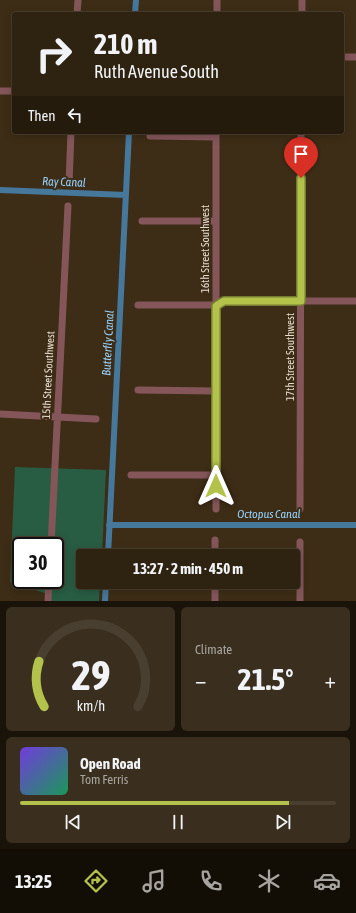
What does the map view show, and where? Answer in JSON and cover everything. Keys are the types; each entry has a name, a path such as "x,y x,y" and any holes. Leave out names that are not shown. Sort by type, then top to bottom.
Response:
{"street":[{"path":"77,12 78,0"},
{"path":"217,0 217,12"},
{"path":"302,0 302,12"},
{"path":"344,57 356,57"},
{"path":"0,91 12,91"},
{"path":"69,184 71,134"},
{"path":"150,136 216,134"},
{"name":"16th Street Southwest","path":"216,134 216,509"},
{"name":"17th Street Southwest","path":"300,509 301,134"},
{"name":"15th Street Southwest","path":"51,537 68,206"},
{"path":"142,221 216,221"},
{"path":"138,305 216,306 224,301 356,301"},
{"path":"138,390 216,390"},
{"path":"0,414 96,419"},
{"path":"131,475 216,475"},
{"path":"215,540 215,549"},
{"path":"300,542 300,601"},
{"path":"48,601 49,589"},
{"path":"215,589 215,601"}],"green space":[{"path":"15,467 106,470 102,549 76,549 76,589 100,589 99,601 51,601 51,595 32,589 64,589 64,537 12,537 12,583 10,582"}],"waterway":[{"name":"Butterfly Canal","path":"135,12 136,0"},
{"name":"Butterfly Canal","path":"108,549 129,134"},
{"name":"Ray Canal","path":"0,190 126,195"},
{"name":"Octopus Canal","path":"109,525 356,525"},
{"name":"Butterfly Canal","path":"105,601 106,589"}],"route":[{"path":"216,486 216,306 224,301 301,301 301,178"}]}
